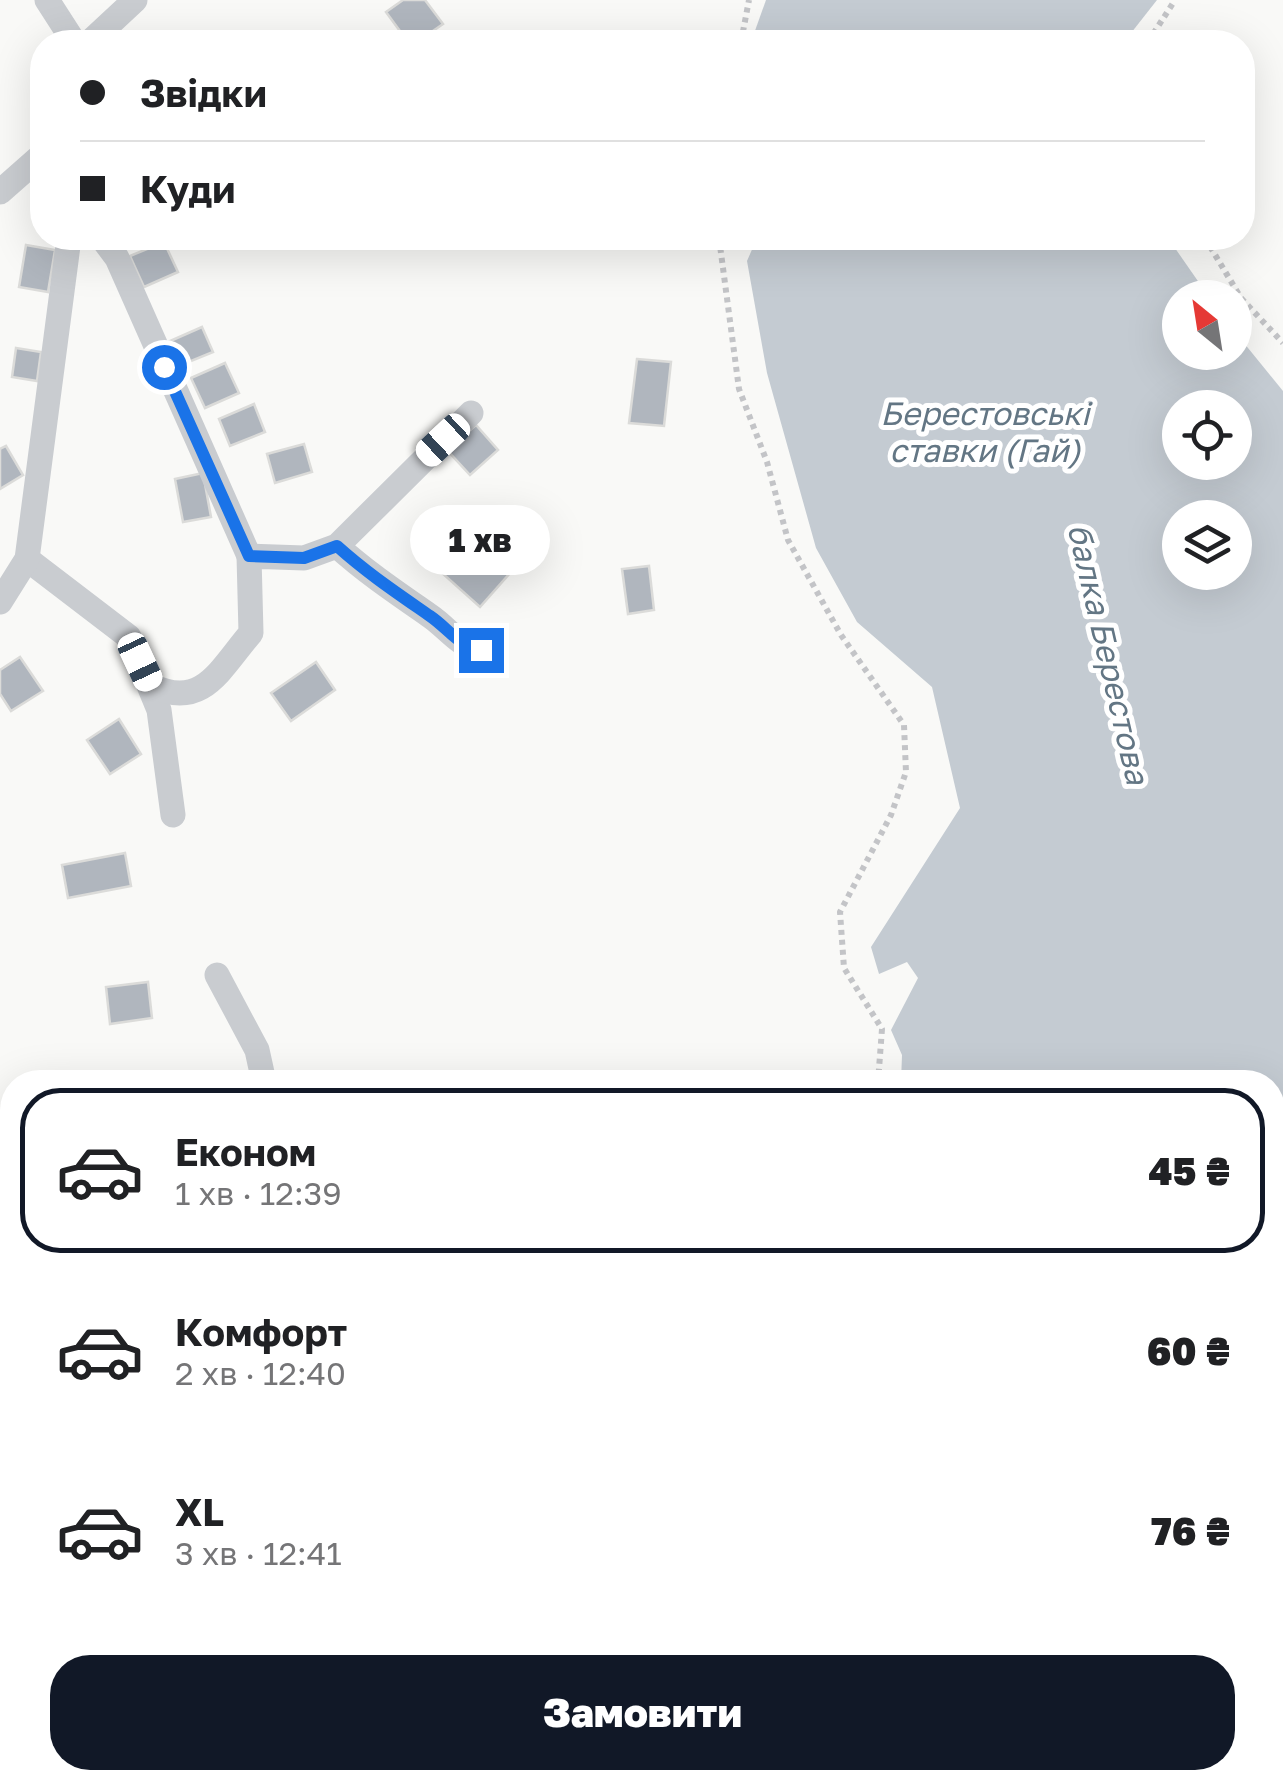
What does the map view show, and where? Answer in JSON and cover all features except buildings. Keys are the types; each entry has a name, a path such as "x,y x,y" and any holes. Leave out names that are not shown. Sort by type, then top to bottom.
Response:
{"street":[{"path":"48,0 67,30"},
{"path":"103,30 135,0"},
{"path":"0,192 30,166"},
{"path":"0,602 27,559 68,250"},
{"path":"111,250 249,556 251,633 205,686 190,695 174,696 152,686"},
{"path":"249,556 304,558 337,546 471,413"},
{"path":"337,546 376,582 432,618 466,647 481,650"},
{"path":"27,559 129,637 152,686 170,766 173,814"},
{"path":"217,975 257,1050 261,1070"}],"path":[{"path":"743,30 749,0"},
{"path":"1156,30 1176,0"},
{"path":"721,250 738,389 767,462 788,540 841,635 904,725 906,772 891,815 840,912 844,968 882,1029 879,1070"},
{"path":"1212,250 1241,298 1283,343"}],"water":[{"path":"766,0 1157,0 1133,30 755,30"},
{"name":"Берестовські ставки (Гай)","path":"752,250 1176,250 1197,280 1162,280 1162,370 1252,370 1252,353 1283,391 1283,1070 901,1070 902,1055 891,1030 918,978 907,962 879,974 871,947 960,808 932,687 857,622 816,548 767,373 747,261"}],"route":[{"path":"164,367 249,556 304,558 337,546 376,582 432,618 466,647 481,650"}],"water label":[{"name":"балка Берестова","path":"1108,654"}]}
